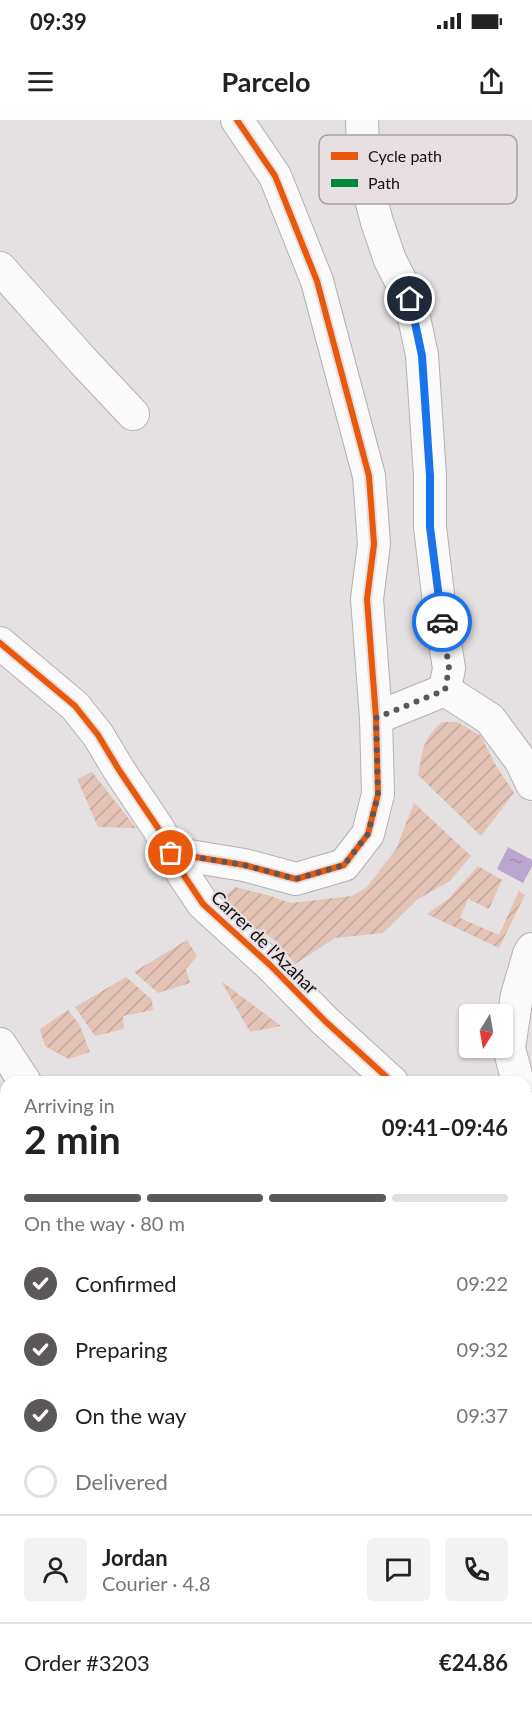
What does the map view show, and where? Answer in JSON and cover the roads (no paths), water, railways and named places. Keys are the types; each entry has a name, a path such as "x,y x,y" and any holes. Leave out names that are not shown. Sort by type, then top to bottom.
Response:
{"street":[{"path":"171,853 244,865 296,879 344,865 368,834 378,795 376,718 367,599 374,544 369,476 317,281 275,176 237,120"},
{"path":"362,120 363,135"},
{"path":"372,204 390,260 410,299 422,356 430,476 430,527 449,668 445,690"},
{"path":"0,268 133,414"},
{"name":"Carrer de l'Azahar","path":"0,643 75,706 98,735 118,770 158,828 183,874 203,904 385,1076"},
{"path":"376,718 445,690"},
{"path":"445,690 490,719 521,761 532,784"},
{"path":"516,1076 509,1048 517,995 528,954 532,949"},
{"path":"0,1044 21,1076"}],"water":[{"path":"508,847 532,860 532,866 523,883 497,869"}]}
